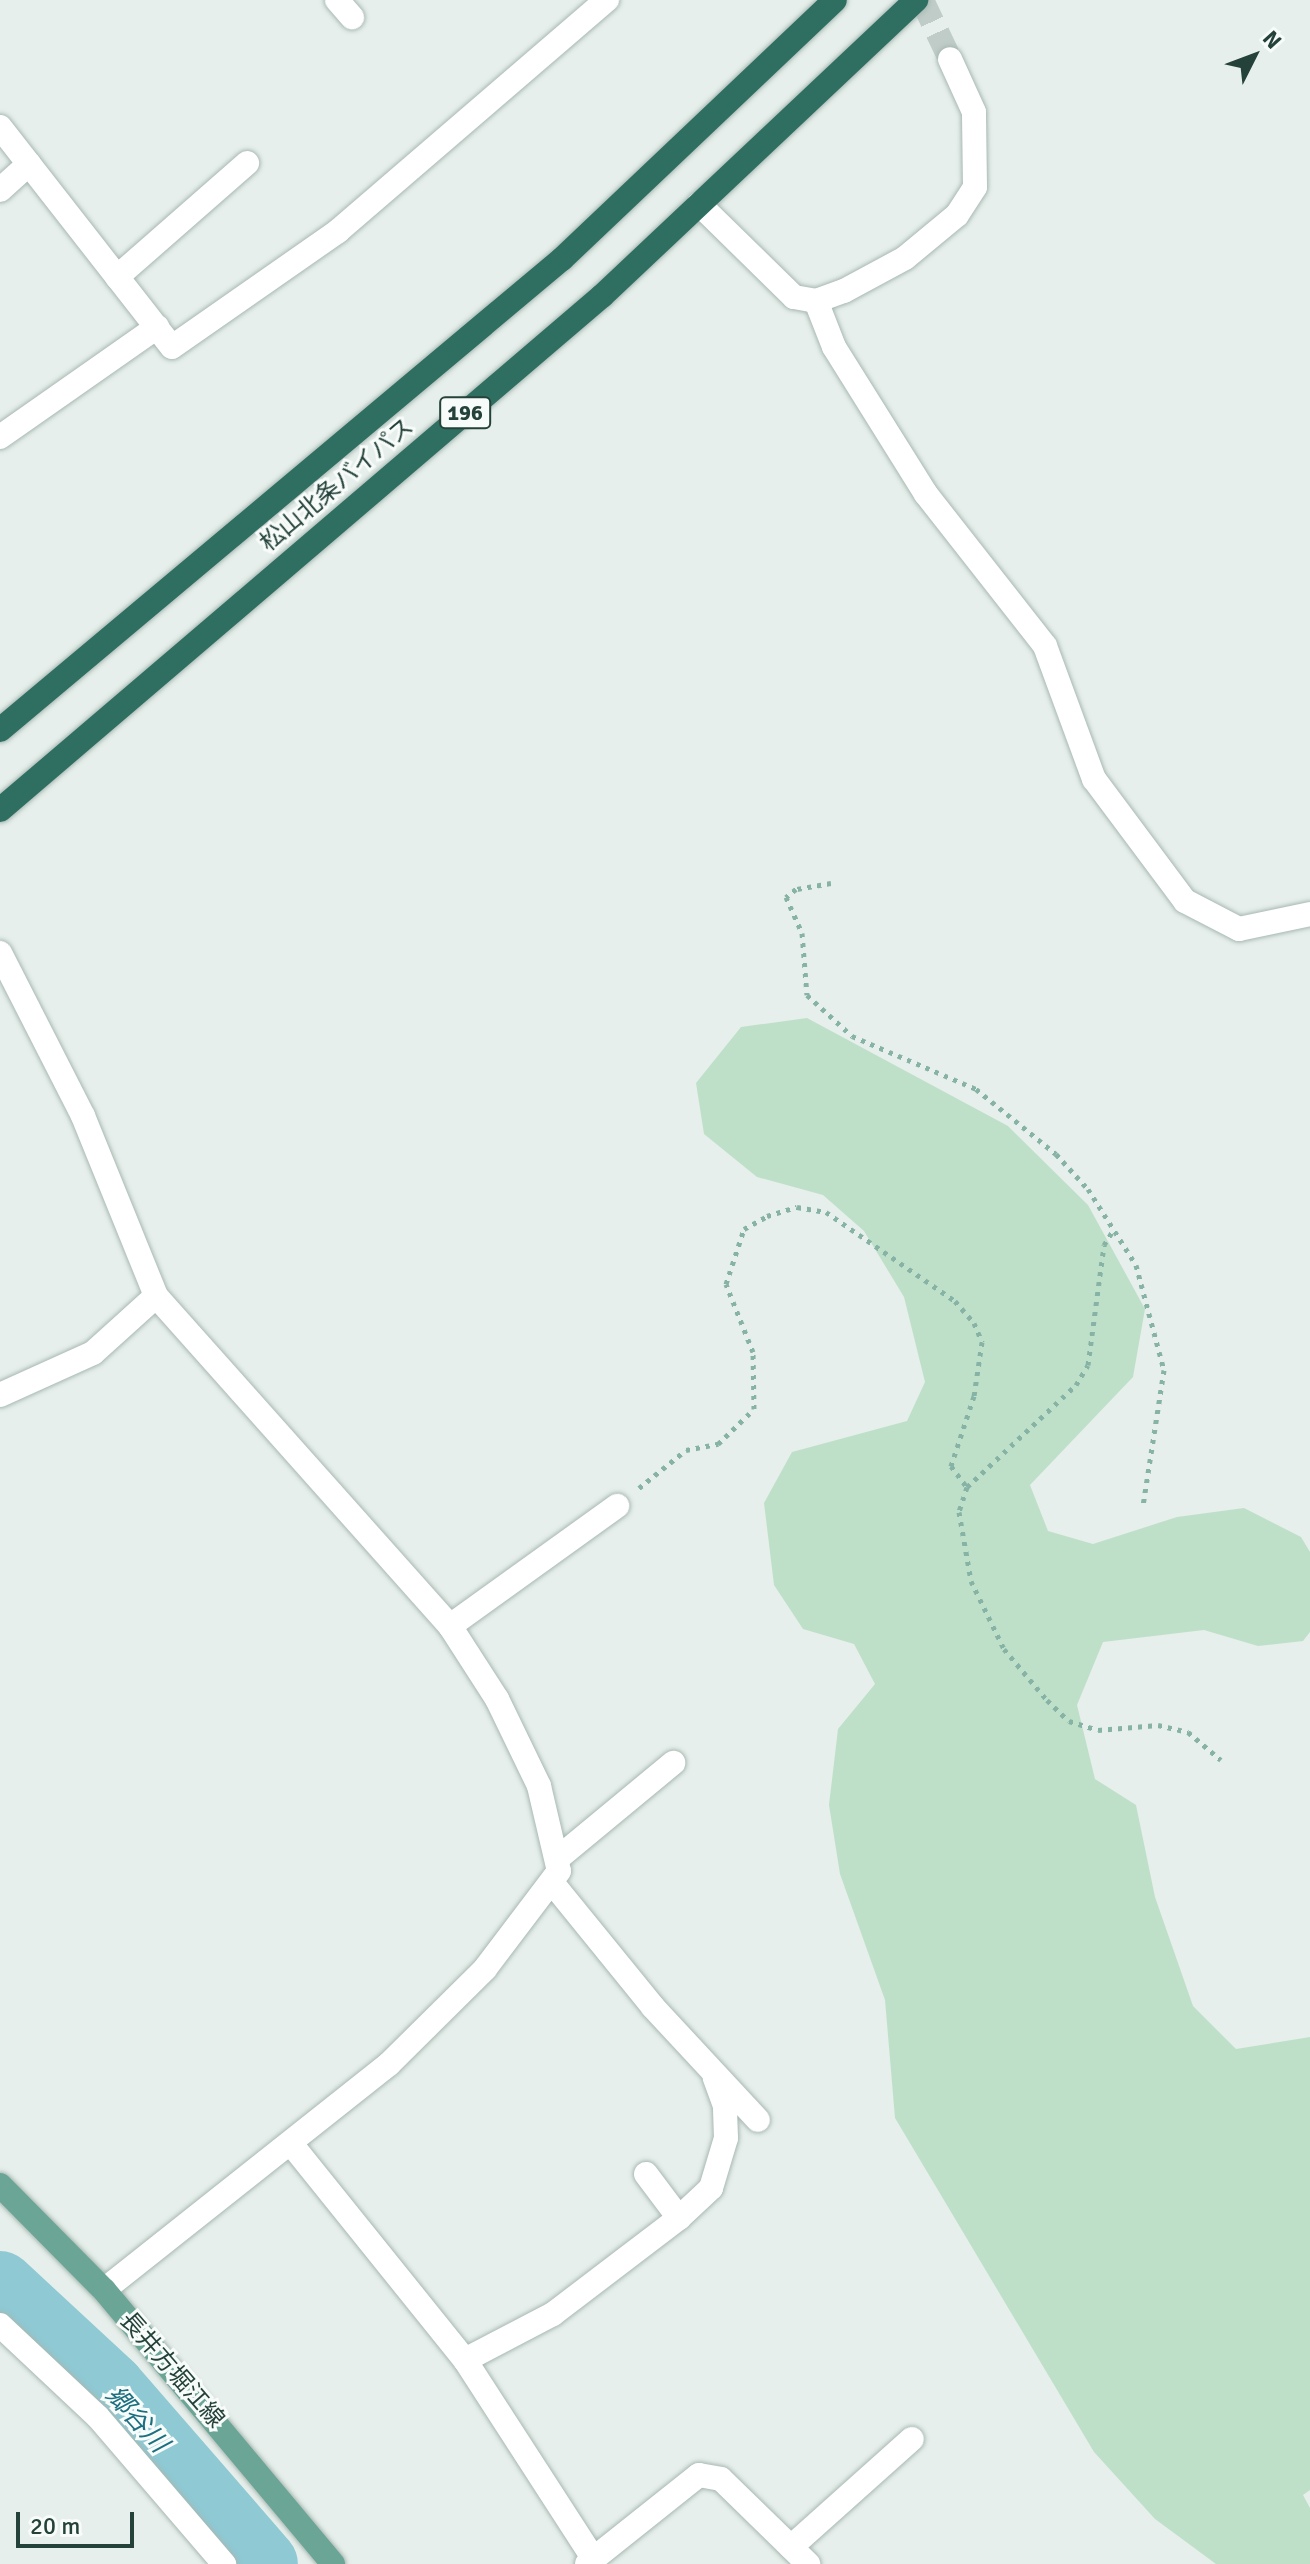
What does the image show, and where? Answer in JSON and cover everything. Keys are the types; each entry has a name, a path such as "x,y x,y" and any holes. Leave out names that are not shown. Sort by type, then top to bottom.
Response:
{"highway":[{"name":"松山北条バイパス","path":"0,730 562,259 835,0"},
{"name":"松山北条バイパス","path":"0,810 602,296 916,0"}],"main road":[{"name":"長井方堀江線","path":"0,2185 104,2290 333,2564"}],"street":[{"path":"0,127 172,347 338,231 607,0"},
{"path":"699,204 776,283 794,297 816,301 905,258 957,215 975,187 974,112 950,59"},
{"path":"117,277 247,163"},
{"path":"0,190 29,164"},
{"path":"816,301 834,347 926,494 1045,646 1094,779 1185,901 1239,929 1310,914"},
{"path":"0,437 157,327"},
{"path":"0,953 83,1116 156,1296 450,1626 497,1699 539,1786 557,1859 554,1885 421,2032 292,2145 104,2290"},
{"path":"0,1395 93,1353 156,1296"},
{"path":"450,1626 617,1506"},
{"path":"557,1859 673,1763"},
{"path":"554,1885 712,2071 758,2120"},
{"path":"465,2360 553,2314 679,2218 711,2188 720,2163 725,2106 712,2071"},
{"path":"292,2145 465,2360 590,2561 699,2475 721,2479 800,2556 912,2439"},
{"path":"646,2174 679,2218"},
{"path":"0,2325 98,2417 224,2564"}],"path":[{"path":"831,883 796,889 786,897 802,933 807,995 852,1036 976,1089 1056,1154 1114,1229 1136,1265 1164,1370 1143,1505"},
{"path":"617,1506 686,1450 718,1444 739,1430 754,1409 753,1352 731,1303 728,1274 744,1229 797,1207 826,1212 856,1230 955,1301 974,1323 982,1342 974,1396 951,1466 967,1487"},
{"path":"1114,1229 1104,1245 1088,1365 1076,1385 967,1487 959,1512 971,1581 1004,1649 1069,1721 1098,1730 1158,1725 1188,1732 1221,1760"}],"green space":[{"path":"807,1018 1008,1126 1088,1205 1145,1309 1133,1377 1030,1485 1048,1531 1093,1544 1177,1517 1244,1508 1301,1537 1310,1552 1310,1632 1303,1641 1258,1646 1204,1630 1103,1642 1077,1705 1095,1779 1136,1805 1155,1897 1193,2006 1236,2049 1310,2037 1310,2490 1303,2495 1310,2508 1310,2564 1216,2564 1155,2519 1094,2452 895,2118 885,2000 840,1874 829,1805 838,1729 875,1684 854,1644 803,1629 774,1585 764,1503 792,1452 907,1421 925,1382 904,1297 864,1231 823,1195 757,1177 704,1134 696,1083 741,1027"}],"waterway":[{"name":"郷谷川","path":"0,2286 110,2388 263,2564"}],"tunnel":[{"path":"922,0 950,59"}]}
